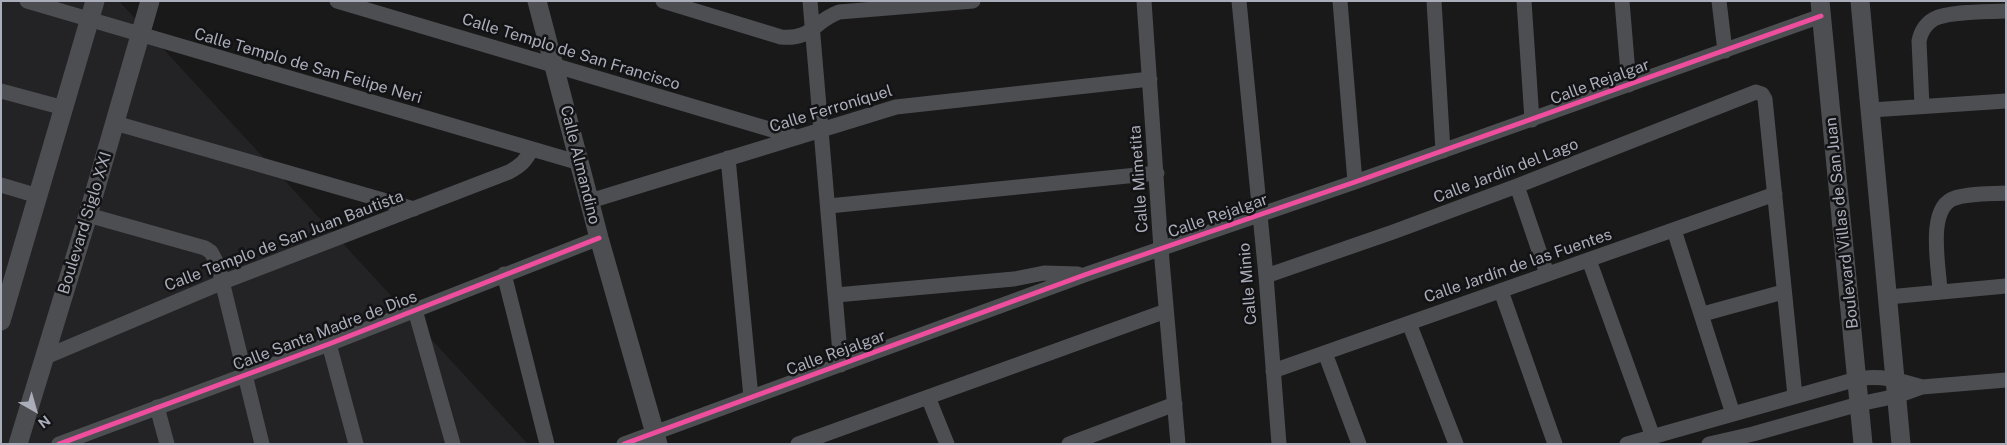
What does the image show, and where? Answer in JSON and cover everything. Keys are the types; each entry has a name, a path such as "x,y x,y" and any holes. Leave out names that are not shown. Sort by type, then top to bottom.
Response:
{"street":[{"name":"Calle Templo de San Felipe Neri","path":"27,1 580,163"},
{"path":"1,321 7,284 38,196 95,1"},
{"name":"Boulevard Siglo XXI","path":"18,444 88,215 150,1"},
{"name":"Calle Templo de San Francisco","path":"337,1 796,137"},
{"name":"Calle Almandino","path":"536,1 599,238 656,438"},
{"path":"663,1 781,37 793,38 812,30 830,15 845,11 973,1"},
{"path":"810,1 829,206 841,365"},
{"name":"Calle Mimetita","path":"1144,1 1161,249 1178,444"},
{"name":"Calle Minio","path":"1239,1 1266,276 1279,444"},
{"path":"1340,1 1356,182"},
{"path":"1434,1 1443,151"},
{"path":"1524,1 1532,120"},
{"path":"1622,1 1629,85"},
{"path":"1719,1 1724,51"},
{"path":"1860,1 1901,444"},
{"name":"Calle Rejalgar","path":"624,444 656,438 751,397 1087,274 1356,182 1724,51 1821,9"},
{"name":"Boulevard Villas de San Juan","path":"1821,9 1863,444"},
{"path":"1922,106 1919,41 1921,32 1927,24 1935,18 1947,15 2006,11"},
{"name":"Calle Ferroníquel","path":"590,201 876,112 912,104 1150,79"},
{"path":"1,91 64,108"},
{"name":"Calle Jardín del Lago","path":"1266,276 1517,186 1756,92 1762,94 1765,99 1775,194"},
{"path":"1871,110 2006,101"},
{"path":"115,123 414,209"},
{"name":"Calle Templo de San Juan Bautista","path":"44,358 222,282 509,172 521,166 528,158 531,150"},
{"path":"728,158 751,397"},
{"path":"829,206 1156,173"},
{"path":"1,186 38,196"},
{"path":"1517,186 1547,274"},
{"path":"1940,291 1936,230 1939,213 1945,204 1953,198 1962,196 2006,193"},
{"path":"1775,194 1783,292 1795,396"},
{"name":"Calle Jardín de las Fuentes","path":"1273,371 1775,194"},
{"path":"88,215 205,248 215,258 262,444"},
{"path":"1674,230 1703,314 1733,414"},
{"name":"Calle Santa Madre de Dios","path":"59,444 75,441 157,407 329,344 599,238"},
{"path":"1589,260 1652,437"},
{"path":"504,274 547,444"},
{"path":"836,294 1014,279 1044,274 1087,274"},
{"path":"1888,297 2006,286"},
{"path":"1501,291 1555,444"},
{"path":"1703,314 1783,292"},
{"path":"415,310 453,444"},
{"path":"798,444 1166,312"},
{"path":"1409,323 1456,444"},
{"path":"329,344 356,444"},
{"path":"1325,353 1359,444"},
{"path":"1627,444 1857,379 1873,377 1897,388"},
{"path":"1710,444 1755,439 1859,404 1897,388 2006,380"},
{"path":"928,397 946,444"},
{"path":"1069,444 1175,404"},
{"path":"157,407 167,444"}],"shaded area":[{"path":"1,1 119,1 528,444 1,444"}],"cycle path":[{"path":"624,444 1087,274 1355,182 1821,16"},
{"path":"59,444 329,344 599,238"}]}
